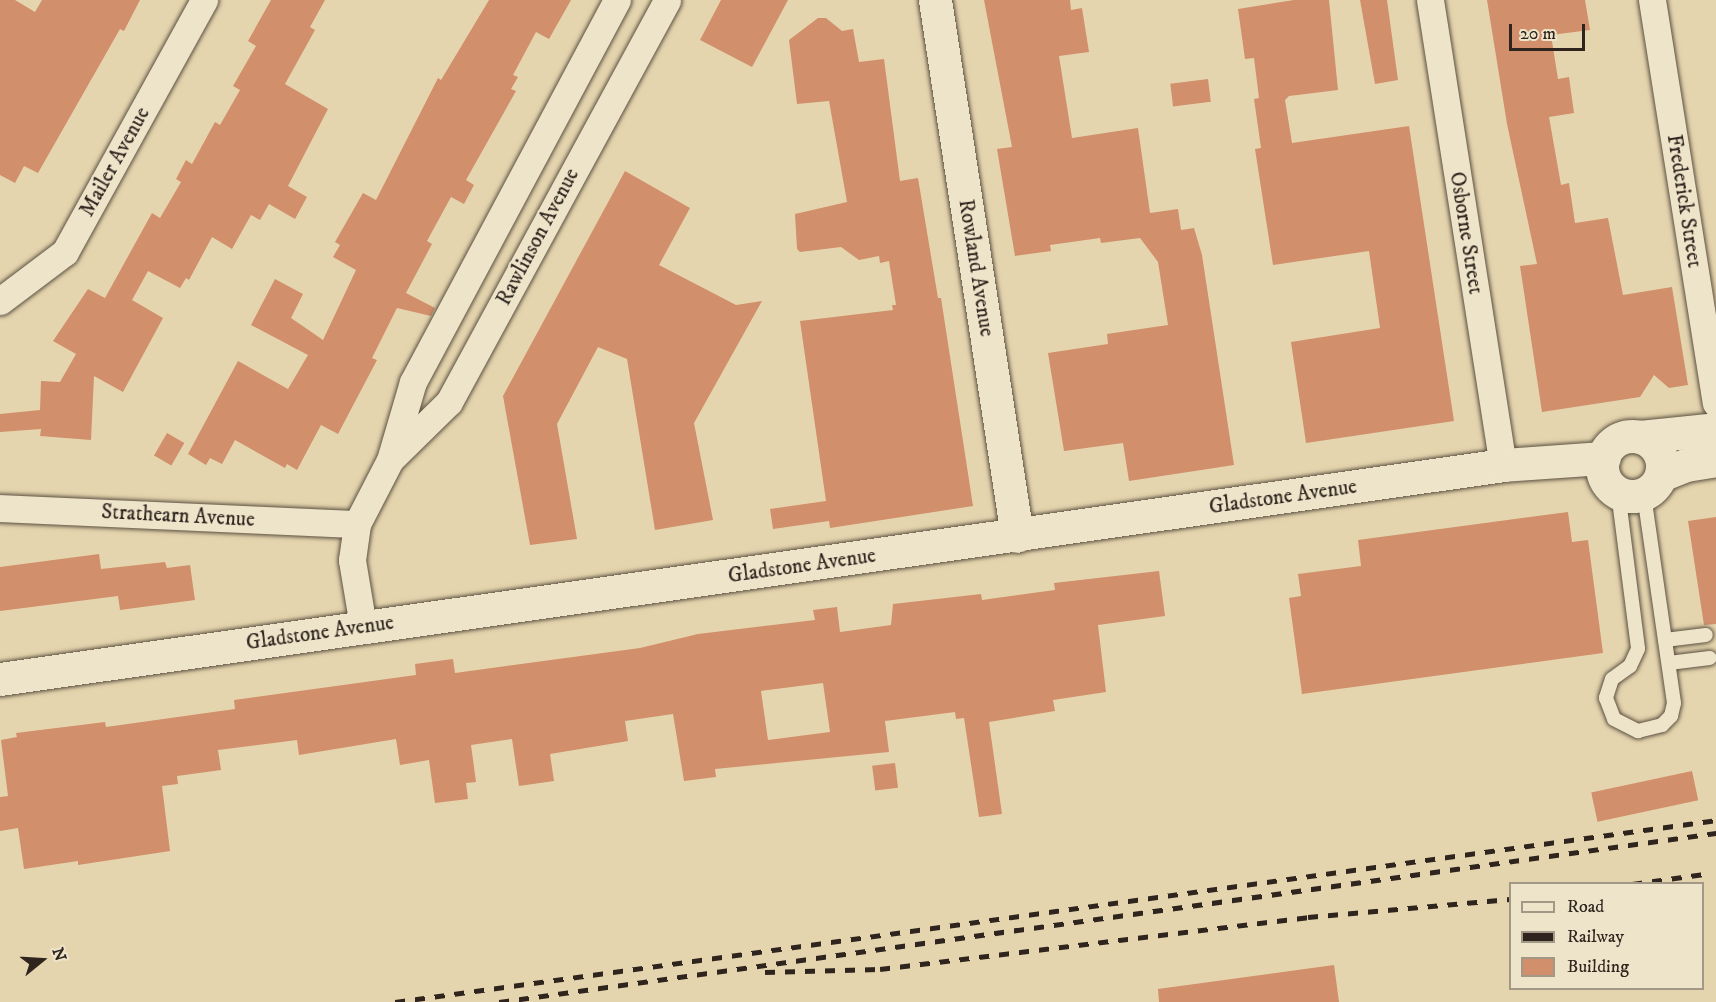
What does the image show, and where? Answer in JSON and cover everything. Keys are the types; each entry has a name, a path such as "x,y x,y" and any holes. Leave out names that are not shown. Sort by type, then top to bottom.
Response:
{"main road":[{"name":"Rowland Avenue","path":"935,0 1017,536"},
{"path":"1640,437 1656,448 1660,456 1641,487"},
{"path":"1640,437 1715,448 1641,487 1605,477 1604,458 1618,440 1640,437"},
{"name":"Gladstone Avenue","path":"0,679 1503,465 1604,458"}],"street":[{"name":"Mailer Avenue","path":"0,301 65,252 204,0"},
{"name":"Rawlinson Avenue","path":"363,626 352,560 357,524 390,460 413,382 617,0"},
{"name":"Rawlinson Avenue","path":"390,460 449,402 667,0"},
{"name":"Osborne Street","path":"1430,0 1503,465"},
{"name":"Frederick Street","path":"1652,0 1716,403"},
{"name":"Strathearn Avenue","path":"0,508 357,524"}],"lane":[{"path":"1641,487 1674,703 1671,716 1646,731 1631,730 1618,724 1610,713 1606,691 1611,680 1630,666 1638,642 1641,487"},
{"path":"1665,640 1706,635"},
{"path":"1669,663 1710,658"}],"building":[{"path":"0,0 15,0 35,12 42,0 140,0 124,31 120,29 38,173 24,166 15,183 0,175"},
{"path":"271,0 325,0 310,27 315,30 285,84 328,109 288,186 307,197 295,219 269,204 260,220 251,215 232,249 212,237 189,280 186,278 180,288 148,271 132,300 163,318 123,392 94,376 91,440 40,436 41,429 0,432 0,414 40,410 41,381 60,382 76,354 53,341 88,289 105,298 152,213 160,218 181,182 176,179 186,160 192,164 215,122 220,125 240,90 233,86 256,46 248,41"},
{"path":"489,0 571,0 549,39 536,32 513,75 518,77 511,89 516,91 466,180 474,185 464,204 451,197 427,241 432,244 406,293 435,308 431,316 397,308 372,358 377,360 338,434 321,425 297,470 287,464 285,468 235,440 222,464 210,458 206,465 188,454 238,361 288,389 308,355 251,325 275,279 303,294 291,318 323,340 356,270 333,257 340,245 335,242 363,193 376,200 438,78 441,80"},
{"path":"721,0 788,0 752,67 700,40"},
{"path":"984,0 1070,0 1071,10 1082,8 1089,52 1059,56 1072,138 1138,128 1150,213 1178,209 1181,230 1194,228 1202,255 1234,465 1129,481 1123,443 1064,451 1048,353 1108,344 1107,334 1168,325 1158,262 1140,238 1101,243 1100,238 1050,245 1051,251 1015,256 997,149 1012,147"},
{"path":"1294,0 1329,0 1338,90 1289,96 1285,100 1292,143 1409,126 1454,421 1306,443 1291,342 1380,328 1369,251 1273,265 1255,149 1261,148 1254,99 1259,98 1254,58 1245,59 1238,9"},
{"path":"1360,0 1387,0 1398,80 1375,84"},
{"path":"1487,0 1585,0 1590,30 1551,35 1558,79 1569,77 1574,113 1549,117 1561,185 1569,183 1575,223 1608,218 1623,295 1672,287 1688,385 1669,388 1654,375 1640,397 1542,412 1520,266 1537,264 1507,124"},
{"path":"818,18 826,18 842,31 853,29 859,62 884,59 900,181 918,178 938,298 941,298 973,506 830,528 829,521 773,529 770,509 826,501 800,321 893,310 892,305 896,305 889,261 880,263 879,256 859,260 841,247 800,252 797,249 795,214 847,202 829,101 797,104 789,40"},
{"path":"1208,79 1211,102 1173,106 1170,84"},
{"path":"625,171 690,208 659,265 736,305 762,301 694,423 713,520 655,530 627,359 598,347 557,424 577,539 530,545 503,396"},
{"path":"167,433 184,443 171,466 154,456"},
{"path":"1568,512 1572,542 1588,540 1603,653 1302,694 1289,598 1301,596 1298,574 1361,566 1358,540"},
{"path":"1716,517 1716,624 1704,625 1688,521"},
{"path":"99,554 101,569 165,562 167,568 190,565 195,600 120,610 118,596 0,611 0,567"},
{"path":"1159,571 1165,616 1098,625 1106,692 1053,700 1055,711 989,722 1002,814 979,817 964,718 956,719 955,712 885,721 889,752 715,769 716,777 684,781 673,714 625,721 628,741 550,754 554,781 519,786 512,739 471,745 476,782 466,783 468,799 435,803 429,760 400,765 396,739 299,755 297,740 218,750 221,770 177,776 178,784 162,786 170,851 78,865 78,861 24,869 18,828 0,831 0,797 8,796 1,740 17,737 16,733 105,722 106,727 235,709 234,700 416,675 415,664 453,659 455,673 640,648 698,634 815,620 813,610 837,607 840,632 891,625 893,604 981,594 982,600 1055,590 1054,583","holes":["823,683 830,732 768,740 761,691"]},
{"path":"895,763 898,788 875,791 872,766"},
{"path":"1692,771 1698,800 1597,822 1591,792"},
{"path":"1334,965 1339,1002 1159,1002 1158,989"}],"railway":[{"path":"395,1002 1716,820"},
{"path":"499,1002 1716,833"},
{"path":"1646,882 1704,874"},
{"path":"765,972 880,969 1308,917 1509,899"}]}
